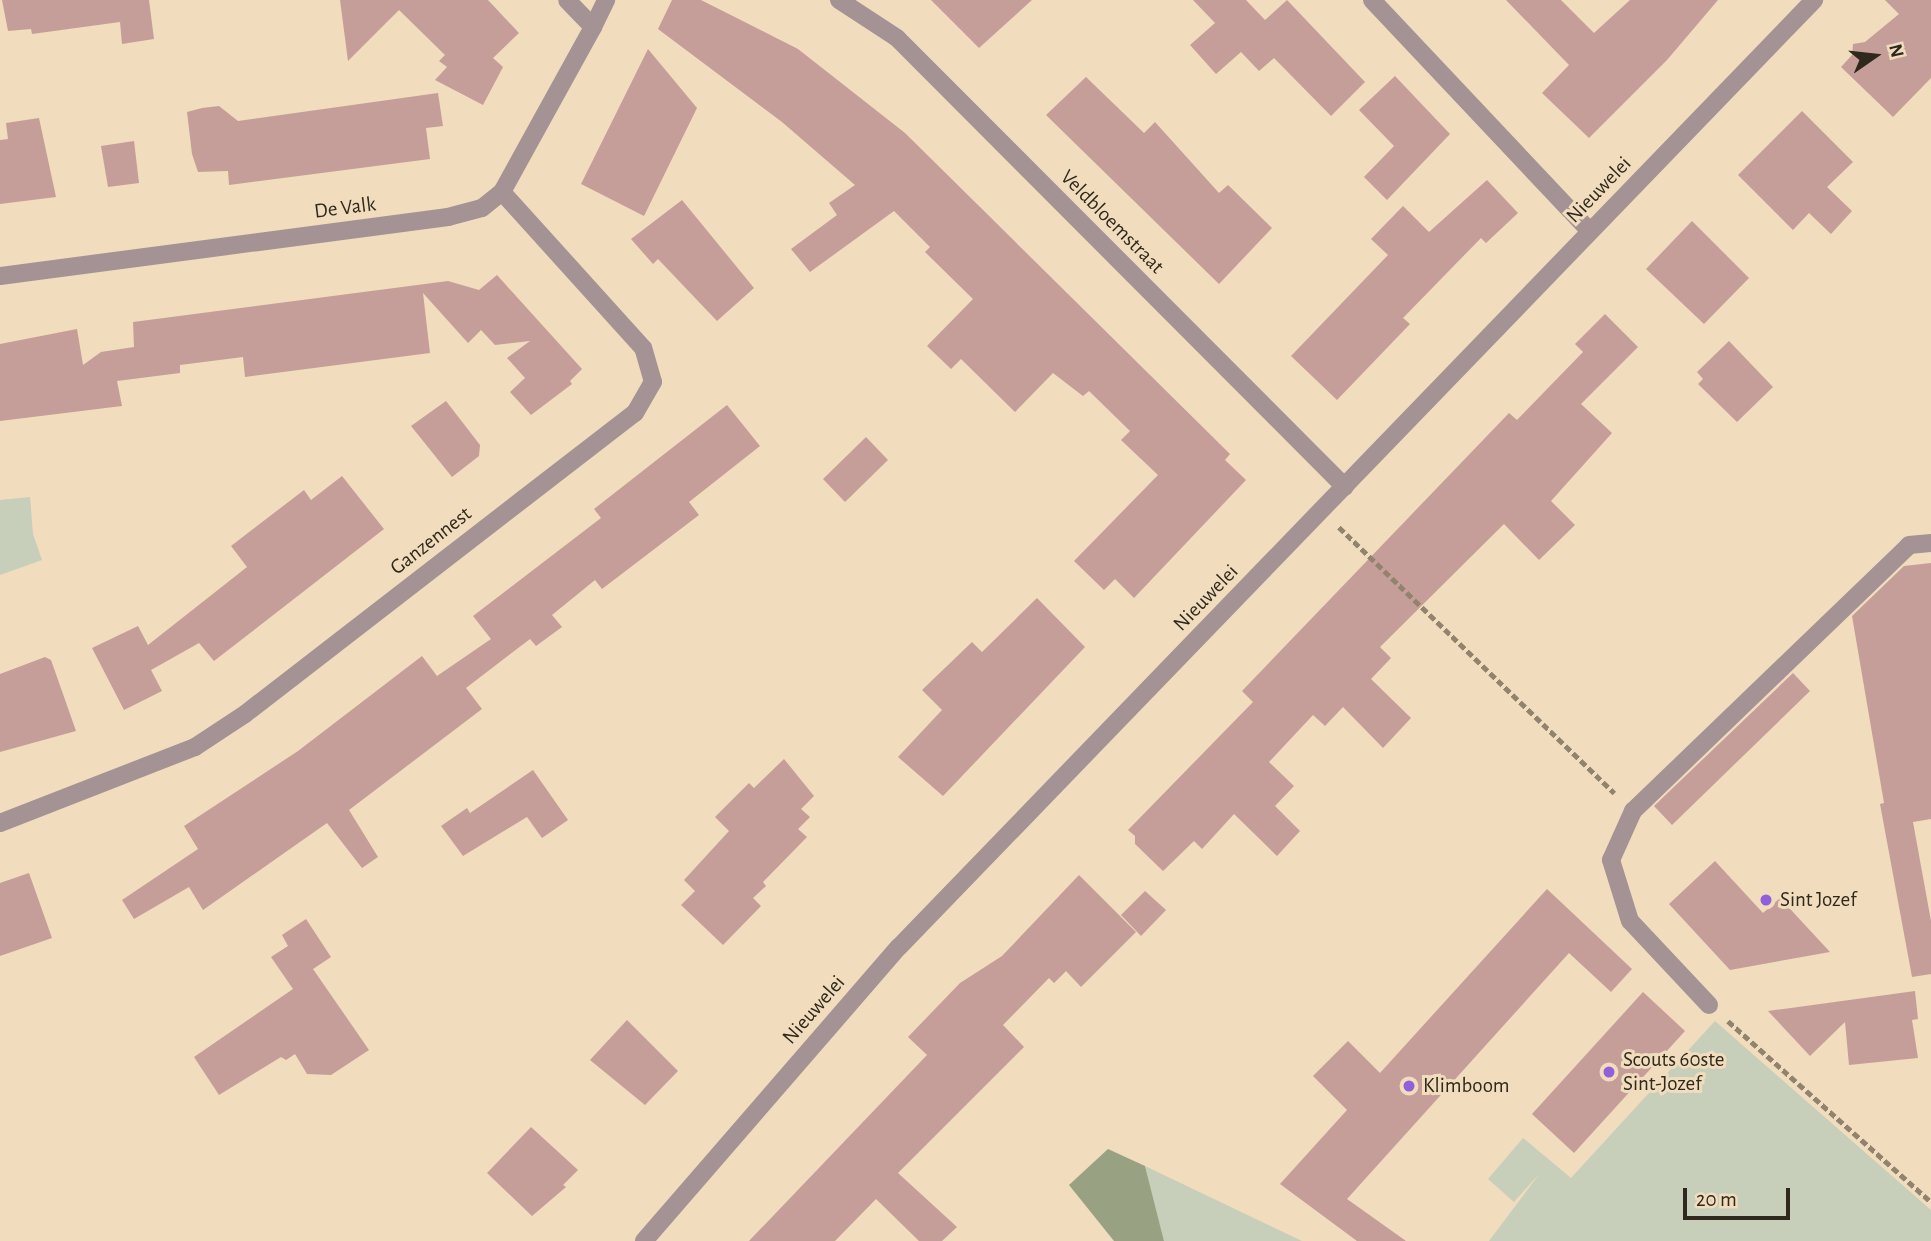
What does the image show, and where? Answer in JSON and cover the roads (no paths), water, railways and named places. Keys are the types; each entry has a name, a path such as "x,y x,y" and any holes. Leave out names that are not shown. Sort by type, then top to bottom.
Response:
{"street":[{"path":"566,0 593,27"},
{"name":"De Valk","path":"0,276 448,218 482,208 502,192 606,0"},
{"name":"Veldbloemstraat","path":"839,0 897,38 1345,487"},
{"path":"1372,0 1590,231"},
{"name":"Nieuwelei","path":"645,1241 899,947 1815,0"},
{"name":"Ganzennest","path":"0,823 195,747 245,714 635,413 653,382 643,348 502,192"},
{"path":"1709,1005 1630,921 1611,860 1633,811 1909,545 1931,543"}],"place":[{"name":"Sint Jozef","path":"1766,900"},
{"name":"Scouts 60ste Sint-Jozef","path":"1609,1072"},
{"name":"Klimboom","path":"1409,1086"}]}
